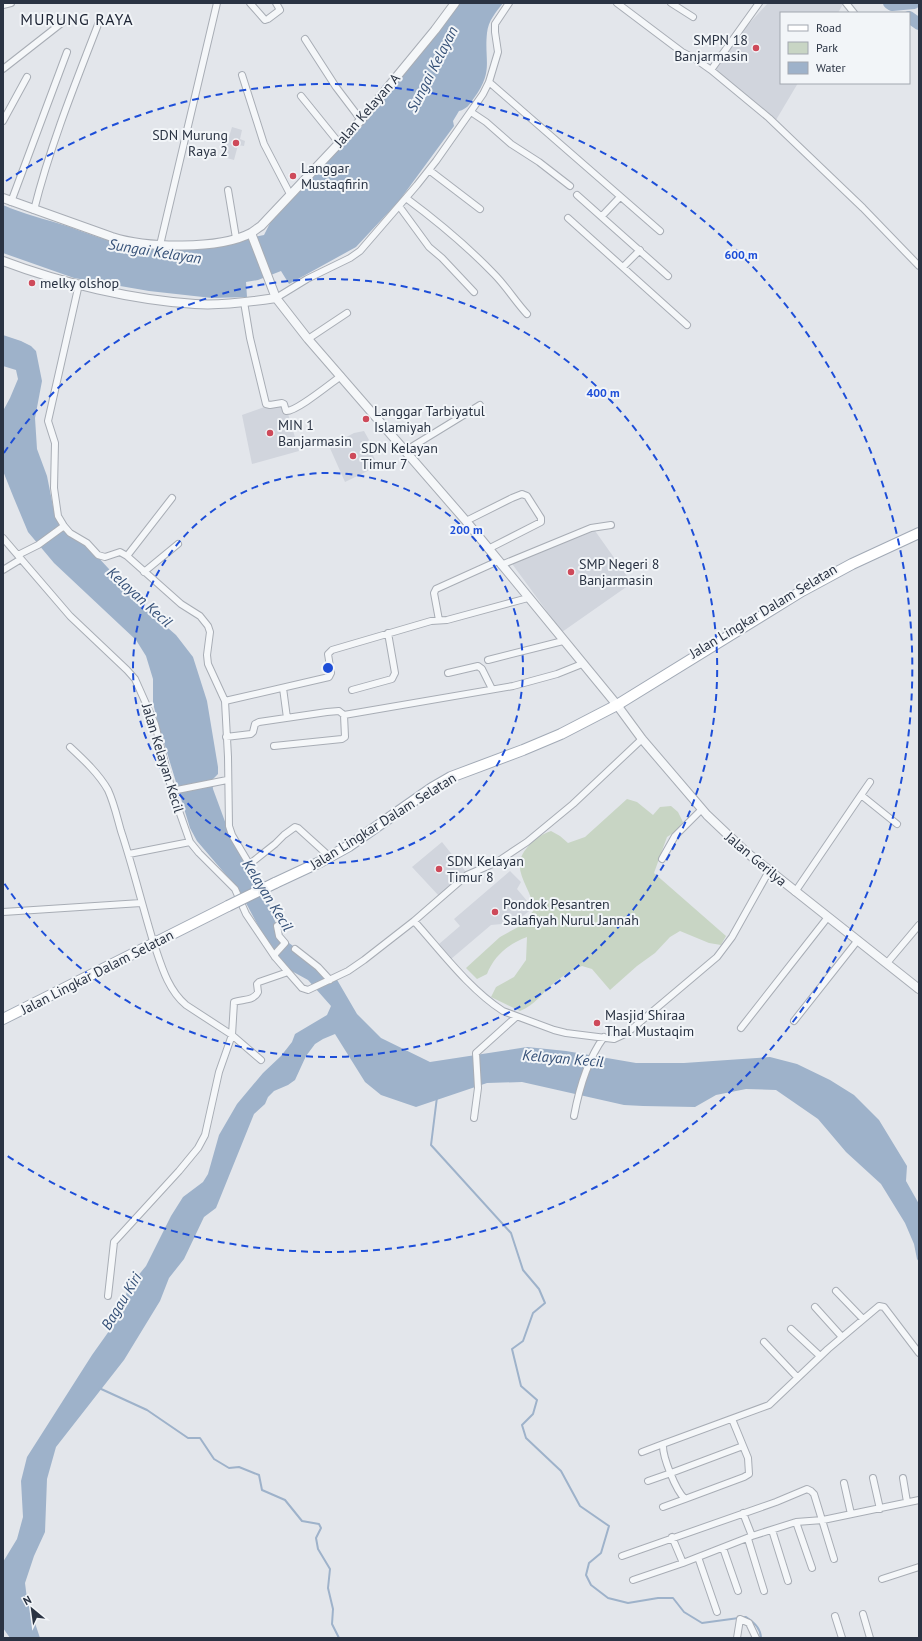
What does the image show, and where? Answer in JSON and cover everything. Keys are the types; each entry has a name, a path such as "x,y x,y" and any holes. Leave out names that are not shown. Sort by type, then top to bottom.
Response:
{"main road":[{"name":"Jalan Lingkar Dalam Selatan","path":"617,706 617,700 794,590 864,552 919,528"},
{"name":"Jalan Lingkar Dalam Selatan","path":"3,1019 228,906 330,857 432,788 451,777 561,734 617,706 802,591 852,564 919,533"}],"street":[{"path":"3,6 11,3"},
{"path":"160,245 218,3"},
{"path":"250,3 264,20 268,19 280,10 276,3"},
{"name":"Jalan Kelayan A","path":"7,200 126,242 160,245 201,244 236,238 251,233 261,226 361,120 435,30 454,3"},
{"path":"4,263 79,284 162,301 195,304 244,302 275,295 321,270 355,255 429,170 471,112 489,82 498,52 495,24 509,3"},
{"path":"616,3 682,52 694,58 711,70 769,118 863,208 919,266"},
{"path":"671,3 692,17"},
{"path":"711,70 759,3"},
{"path":"846,3 853,12"},
{"path":"3,69 63,22"},
{"path":"34,210 61,120 99,22"},
{"path":"305,39 336,87 361,120"},
{"path":"7,200 67,52"},
{"path":"242,75 264,144 290,194"},
{"path":"3,121 27,77"},
{"path":"489,82 660,231"},
{"path":"301,96 339,143"},
{"path":"471,112 486,122 511,144 539,162 570,186"},
{"path":"429,170 480,209"},
{"path":"228,190 236,238"},
{"path":"576,195 602,216 668,276"},
{"path":"602,216 620,197"},
{"path":"406,198 437,221 480,260 495,275 527,314"},
{"path":"399,206 429,247 474,292"},
{"path":"568,218 687,325"},
{"name":"Jalan Gerilya","path":"251,233 275,295 308,339 466,522 617,706 642,739 702,809 730,838 769,871 918,986"},
{"path":"623,267 640,250"},
{"path":"79,284 48,421 55,443 54,488 58,516 63,527 76,537 81,538 101,557 120,552 127,556 181,604 200,616 208,626 210,632 207,655 208,664 224,701 228,758 227,780 229,829 249,863 252,863 294,827 302,831 330,857"},
{"path":"244,302 250,338 266,404 270,405 282,403 284,404 286,411 290,411 341,376"},
{"path":"308,339 347,313"},
{"path":"405,451 480,404"},
{"path":"466,522 512,498 522,494 527,496 542,518 541,522 488,549"},
{"path":"127,556 172,498"},
{"path":"439,620 434,593 436,589 591,528 612,525"},
{"path":"3,570 63,527"},
{"name":"Jalan Kelayan Kecil","path":"3,538 70,616 135,679 155,724 190,842 199,854 235,889 246,914 288,972 305,989 308,990 329,980"},
{"path":"144,572 178,544"},
{"path":"224,701 329,677 331,673 329,652 431,621 447,620 528,598"},
{"path":"352,690 392,679 394,677 395,673 388,633"},
{"path":"488,660 563,641"},
{"path":"226,737 251,734 255,724 259,722 339,712 344,715 513,686 582,664"},
{"path":"448,674 478,666 482,669 492,689"},
{"path":"283,688 286,718"},
{"path":"274,746 344,738 344,715"},
{"path":"295,949 318,967 329,980 364,960 414,921 467,875 511,854 555,821 642,739"},
{"path":"70,747 95,772 108,791 129,854 141,903 168,983 181,1000 232,1035 261,1060"},
{"path":"174,790 227,780"},
{"path":"795,892 870,782"},
{"path":"860,796 897,824"},
{"path":"662,859 678,832 702,809"},
{"path":"129,854 190,842"},
{"path":"414,921 465,979 496,1007 516,1017 554,1030 614,1039 627,1032 717,957 732,938 769,871"},
{"path":"3,912 141,903"},
{"path":"741,1028 828,917"},
{"path":"887,963 919,925"},
{"path":"275,955 285,943 279,936 276,926"},
{"path":"794,1021 858,940"},
{"path":"108,1296 112,1268 113,1244 179,1171 198,1148 205,1135 219,1072 232,1035 234,1002 256,996 258,992 258,982 288,972"},
{"path":"474,1118 478,1088 475,1056 479,1050 516,1017"},
{"path":"574,1116 579,1090 592,1057 604,1037"},
{"path":"836,1291 863,1319"},
{"path":"642,1452 769,1405 820,1356 879,1306 884,1307 919,1353"},
{"path":"815,1307 842,1337"},
{"path":"791,1329 820,1356"},
{"path":"764,1342 797,1377"},
{"path":"663,1507 749,1474 748,1458 732,1419"},
{"path":"663,1444 663,1450 680,1495 684,1499"},
{"path":"648,1481 743,1446"},
{"path":"873,1478 880,1509"},
{"path":"903,1478 907,1502"},
{"path":"844,1483 851,1514"},
{"path":"622,1556 807,1489 814,1494 834,1559"},
{"path":"633,1580 683,1563 750,1537 796,1522 823,1520 919,1500"},
{"path":"743,1513 764,1591"},
{"path":"796,1522 812,1568"},
{"path":"772,1530 788,1581"},
{"path":"672,1537 683,1563"},
{"path":"723,1548 738,1591"},
{"path":"698,1557 717,1612"},
{"path":"882,1578 919,1567"},
{"path":"863,1614 870,1638"},
{"path":"835,1616 842,1638"},
{"path":"737,1638 740,1619 749,1623 756,1638"}],"shaded area":[{"name":"SMPN 18 Banjarmasin","path":"768,3 843,4 839,12 780,12 780,84 797,84 776,120 715,69 746,27"},
{"name":"SDN Murung Raya 2","path":"232,127 242,130 240,139 245,141 244,146 238,145 234,160 223,157"},
{"name":"MIN 1 Banjarmasin","path":"284,400 299,451 252,464 242,415"},
{"name":"SDN Kelayan Timur 7","path":"364,431 369,440 367,442 378,466 345,482 329,446 354,433"},
{"name":"SMP Negeri 8 Banjarmasin","path":"593,528 632,583 562,632 510,561"},
{"name":"SDN Kelayan Timur 8","path":"442,842 466,872 439,896 412,867"},
{"name":"Pondok Pesantren Salafiyah Nurul Jannah","path":"510,871 521,882 517,889 533,908 514,923 491,925 451,959 439,944 460,926 454,919"}],"green space":[{"path":"627,799 637,802 653,815 660,807 671,806 678,812 683,822 676,831 667,837 654,873 726,936 721,945 709,943 680,931 670,937 655,953 637,966 610,990 592,969 582,966 560,978 534,1002 520,1011 491,997 496,987 514,977 526,960 527,937 502,951 487,974 477,979 466,968 500,937 520,926 534,910 530,894 521,872 521,857 526,849 537,838 551,831 568,843 585,837"}],"water":[{"name":"Sungai Kelayan","path":"458,3 503,3 489,25 486,43 487,66 484,80 480,89 468,106 459,111 453,121 454,126 399,201 356,247 289,284 281,271 258,280 246,282 247,297 212,298 149,291 74,278 3,253 3,205 110,241 142,248 177,249 212,245 264,235 271,221"},
{"name":"Kelayan Kecil","path":"3,335 21,341 31,346 36,351 42,381 35,418 37,449 47,476 54,511 60,526 84,542 145,608 176,635 193,657 207,701 218,767 218,774 212,780 213,789 227,827 267,898 279,933 285,940 316,963 327,975 336,978 357,1014 381,1038 430,1062 527,1047 566,1051 636,1063 684,1063 770,1057 797,1064 830,1080 854,1095 879,1120 907,1166 906,1181 919,1204 919,1262 914,1244 905,1223 881,1184 846,1152 818,1119 776,1090 746,1089 716,1095 695,1107 643,1106 624,1105 522,1082 487,1083 416,1107 381,1095 365,1082 335,1034 323,1039 315,1044 306,1056 295,1080 274,1091 268,1097 265,1104 254,1114 216,1208 204,1217 184,1259 169,1278 160,1301 124,1360 56,1447 47,1479 45,1532 34,1556 25,1583 27,1599 40,1638 10,1638 3,1628 3,1562 17,1539 23,1517 21,1481 27,1457 92,1355 124,1310 127,1289 146,1266 171,1216 183,1197 203,1182 208,1174 219,1135 237,1104 263,1073 281,1056 292,1042 295,1034 327,1015 331,1006 308,980 288,969 261,931 239,890 197,841 190,828 153,703 153,679 146,656 136,640 54,563 28,532 3,471 3,411 18,379 16,370 3,366"}],"waterway":[{"path":"889,3 892,5 914,3"},
{"path":"910,18 919,24"},
{"path":"437,1097 431,1145 511,1233 523,1270 539,1289 545,1303 533,1313 523,1341 512,1349 521,1386 537,1400 533,1414 522,1425 526,1438 561,1471 580,1506 609,1526 601,1553 589,1563 586,1575 591,1585 608,1598 628,1603 658,1598 673,1598 684,1612 702,1623 746,1617 752,1621 760,1631 761,1638"},
{"path":"99,1388 147,1410 188,1438 200,1438 214,1459 229,1468 239,1467 259,1475 262,1490 285,1500 302,1521 319,1524 321,1528 316,1538 318,1549 330,1569 328,1588 333,1609 332,1624 339,1638"}],"place":[{"name":"SMPN 18 Banjarmasin","path":"756,48"},
{"name":"SDN Murung Raya 2","path":"236,143"},
{"name":"Langgar Mustaqfirin","path":"293,176"},
{"name":"melky olshop","path":"32,283"},
{"name":"Langgar Tarbiyatul Islamiyah","path":"366,419"},
{"name":"MIN 1 Banjarmasin","path":"270,433"},
{"name":"SDN Kelayan Timur 7","path":"353,456"},
{"name":"SMP Negeri 8 Banjarmasin","path":"571,572"},
{"name":"SDN Kelayan Timur 8","path":"439,869"},
{"name":"Pondok Pesantren Salafiyah Nurul Jannah","path":"495,912"},
{"name":"Masjid Shiraa Thal Mustaqim","path":"597,1023"}],"district":[{"name":"MURUNG RAYA","path":"77,19"}],"water label":[{"name":"Bagau Kiri","path":"121,1301"}]}
